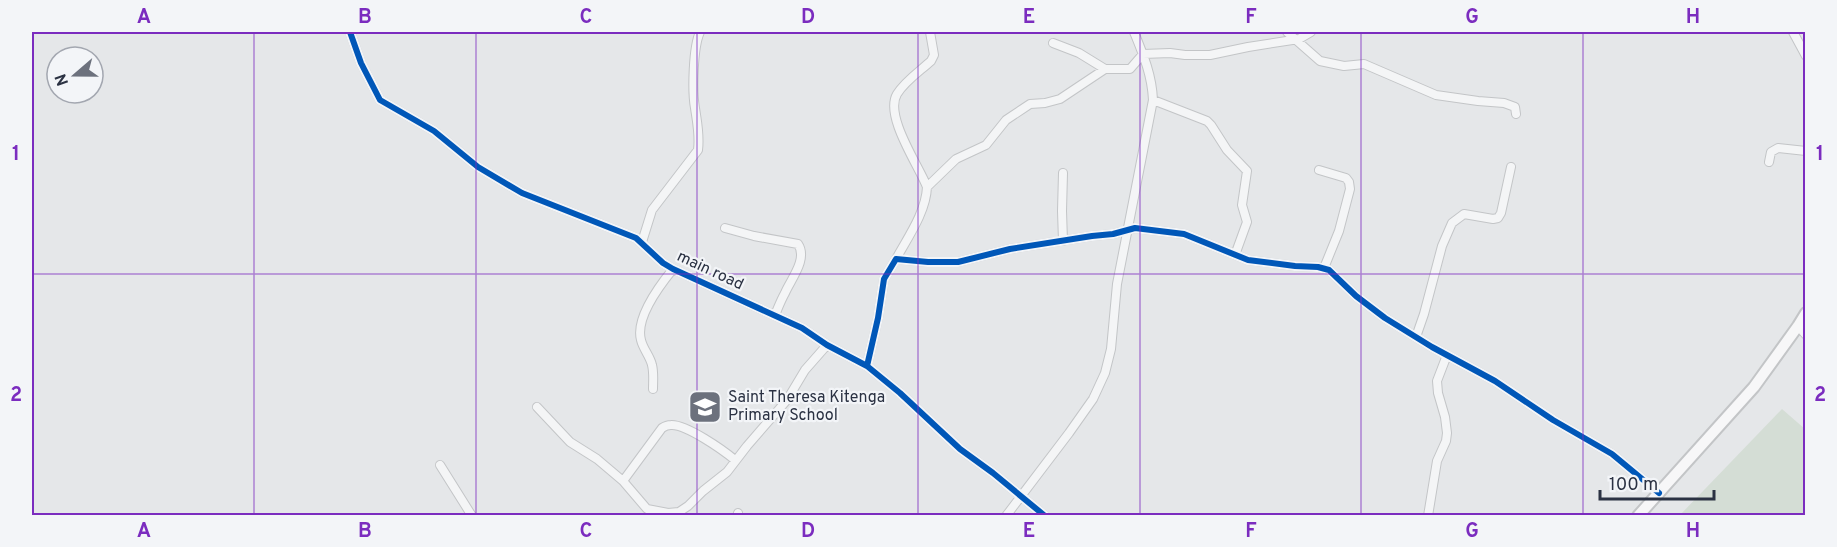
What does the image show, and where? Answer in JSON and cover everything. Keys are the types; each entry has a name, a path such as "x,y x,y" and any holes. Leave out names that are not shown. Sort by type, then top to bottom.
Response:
{"main road":[{"path":"1638,516 1802,330 1806,313"}],"street":[{"name":"main road","path":"350,32 361,63 380,100 434,131 478,167 522,193 636,238 663,263 673,269 802,328 827,345 867,366 900,393 960,449 993,472 1045,516"},
{"path":"642,242 652,210 698,150 700,138 694,104 694,60 697,37 700,32"},
{"path":"867,366 884,279 915,224 927,194 927,187 905,142 895,113 894,101 898,93 931,61 934,55 930,32"},
{"path":"1006,516 1087,407 1106,373 1111,349 1117,284 1153,100 1153,85 1134,32"},
{"path":"1287,32 1320,61 1344,66 1364,64 1437,94 1504,103 1515,107 1516,114"},
{"path":"1053,43 1079,53 1105,69 1130,69 1143,54 1210,55 1295,39 1311,32"},
{"path":"1793,32 1806,57"},
{"path":"927,187 956,159 986,145 1006,120 1030,104 1060,99 1105,69"},
{"path":"1153,100 1207,121 1227,150 1248,171 1242,205 1247,222 1246,229 1235,255"},
{"path":"1769,162 1773,149 1806,151"},
{"path":"1416,338 1442,246 1452,223 1464,214 1498,218 1512,167"},
{"path":"1319,170 1346,178 1350,189 1339,231 1324,268"},
{"path":"1063,173 1063,241"},
{"path":"725,228 754,237 798,244 801,247 799,266 775,315"},
{"path":"896,259 958,262 1010,249 1113,234 1135,228 1184,234 1258,262 1324,268 1356,296 1416,338 1486,376 1612,454 1659,493"},
{"path":"653,389 652,364 641,342 639,332 641,321 655,294 673,269"},
{"path":"537,407 570,442 597,459 623,481 645,512 679,512 727,472 787,400 814,357 827,345"},
{"path":"1428,516 1437,460 1448,433 1437,381 1447,355"},
{"path":"623,481 662,428 672,424 681,426 701,437 735,460"},
{"path":"440,465 472,516"}],"shaded area":[{"path":"1782,409 1805,429 1805,515 1680,515"}],"cycle path":[{"path":"350,32 361,63 380,100 434,131 478,167 522,193 636,238 663,263 673,269 802,328 827,345 867,366 900,393 960,449 1045,516"},
{"path":"867,366 884,279 896,259 958,262 1010,249 1113,234 1135,228 1184,234 1248,260 1329,270 1356,296 1385,318 1432,347 1495,381 1553,420 1612,454 1659,493"}],"place":[{"name":"Saint Theresa Kitenga Primary School","path":"705,407"}]}
